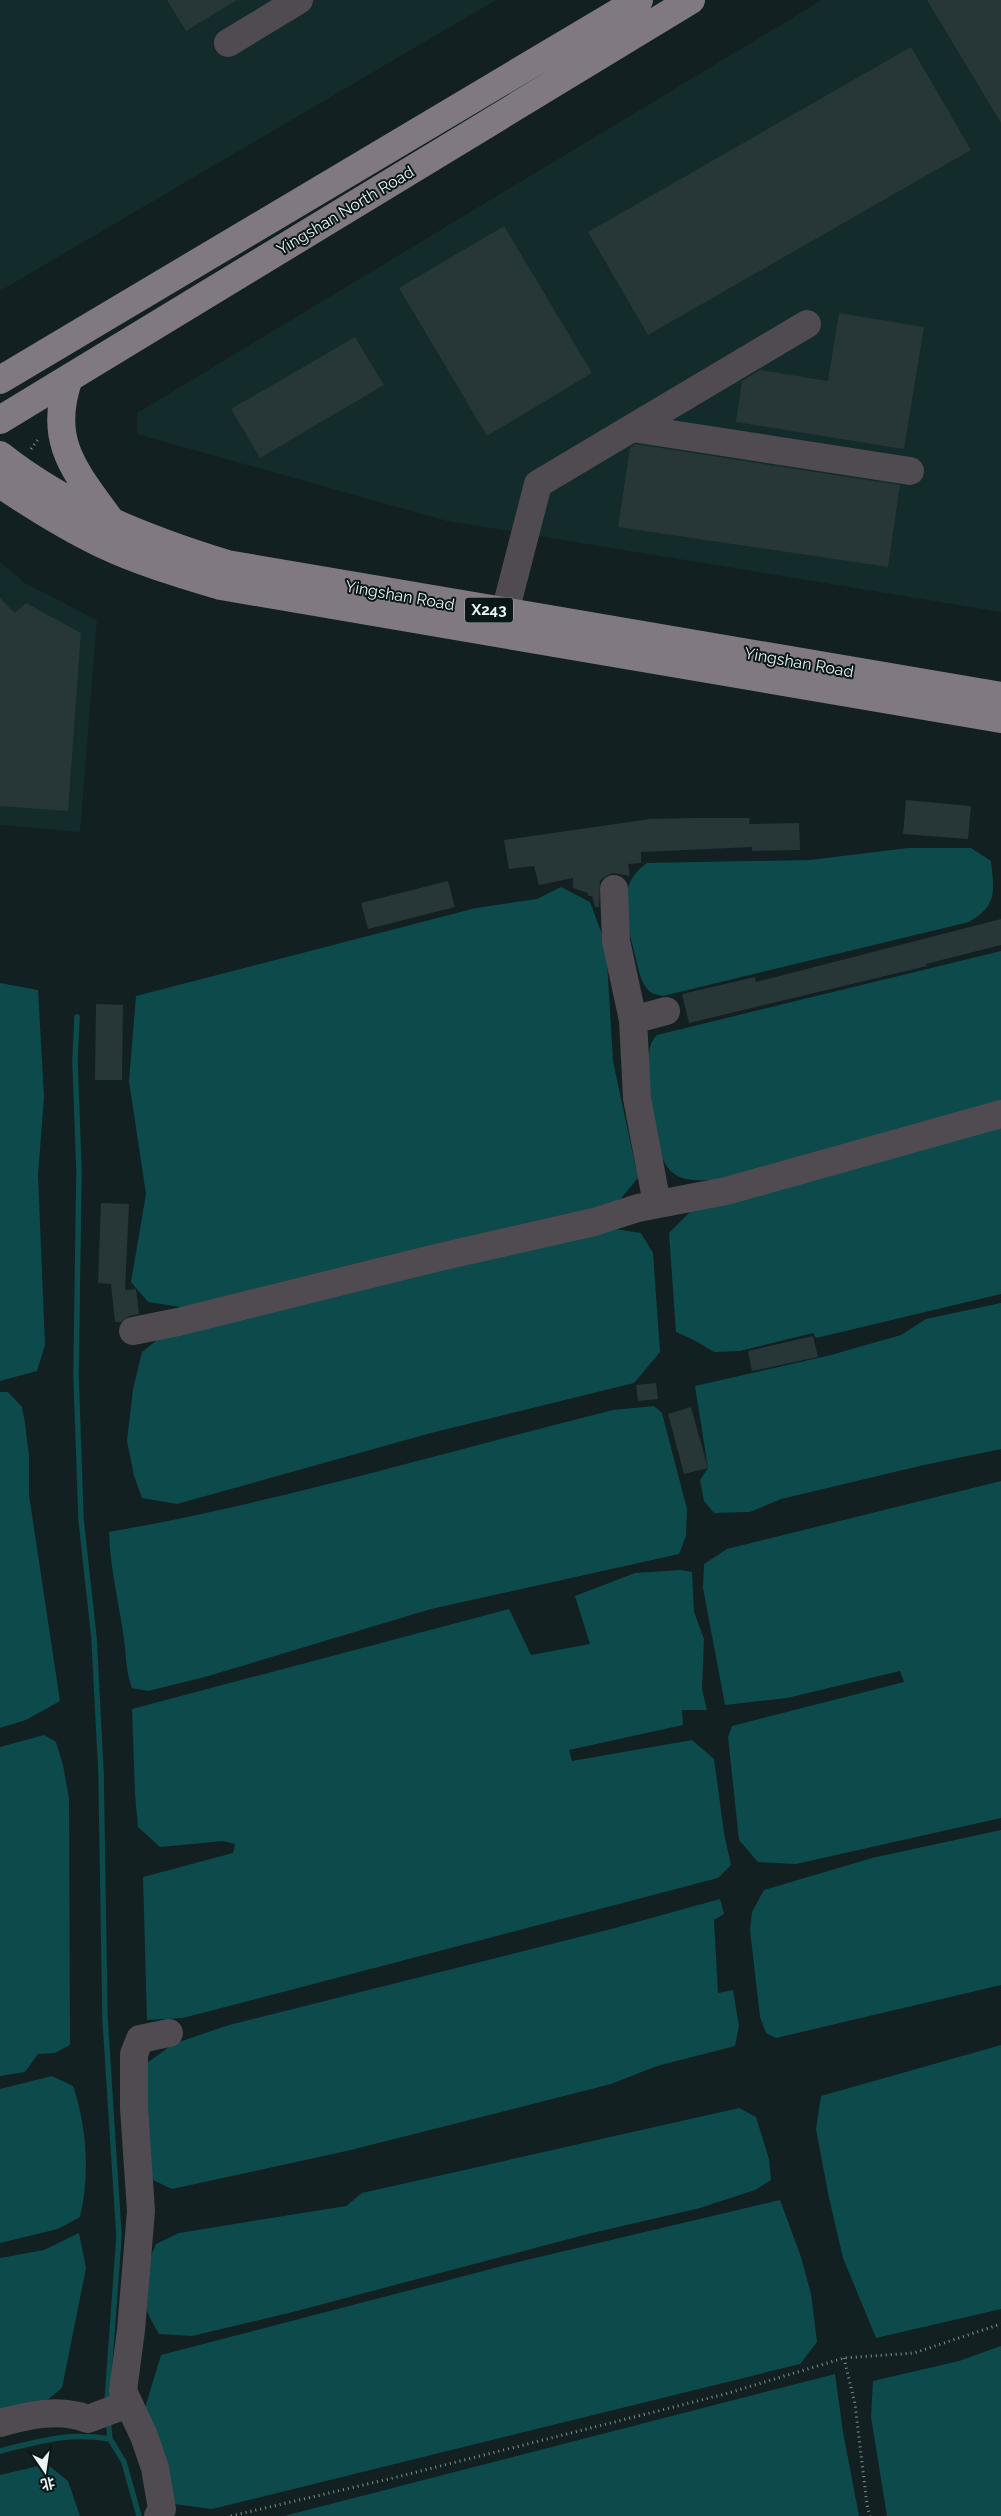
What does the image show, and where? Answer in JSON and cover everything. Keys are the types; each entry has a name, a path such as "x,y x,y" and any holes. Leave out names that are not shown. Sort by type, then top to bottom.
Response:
{"main road":[{"name":"Yingshan North Road","path":"0,380 638,0"},
{"name":"Yingshan North Road","path":"0,420 691,0"},
{"path":"0,358 53,349"},
{"path":"69,378 63,394 61,415 61,433 66,452 113,523"},
{"name":"Yingshan Road","path":"0,454 59,495 113,523 169,546 227,564 1001,696"},
{"name":"Yingshan Road","path":"0,484 47,515 103,544 161,568 221,586 1001,719"}],"lane":[{"path":"228,42 299,0"},
{"path":"505,612 538,484 807,324"},
{"path":"632,428 910,471"},
{"path":"614,889 616,941 633,1020 637,1098 657,1204"},
{"path":"633,1020 666,1011"},
{"path":"133,1331 178,1322 440,1257 594,1222 657,1204 726,1191 1001,1114"},
{"path":"0,2423 49,2414 75,2414 88,2419 115,2410 123,2391 131,2330 141,2211 134,2108 134,2054 140,2039 168,2033"},
{"path":"115,2410 144,2436 155,2468 162,2510 158,2516"}],"path":[{"path":"30,451 41,435"},
{"path":"231,2516 412,2473 725,2394 844,2358 914,2352 1001,2324"},
{"path":"844,2358 855,2404 867,2506 870,2516"}],"shaded area":[{"path":"0,0 496,0 0,291"},
{"path":"822,0 1001,0 1001,612 447,521 137,434 137,413"},
{"path":"0,562 26,584 97,620 80,832 0,825"}],"water":[{"path":"908,848 971,848 991,861 993,889 992,896 985,910 969,922 663,996 650,992 641,979 629,930 626,905 630,882 647,863 810,860"},
{"path":"561,887 590,902 606,945 613,1061 638,1178 618,1202 193,1309 148,1302 131,1282 146,1194 129,1081 136,996 476,908 537,899"},
{"path":"1001,951 1001,1102 714,1180 682,1178 673,1173 665,1163 654,1131 648,1091 648,1056 651,1043 657,1035"},
{"path":"0,983 38,990 44,1097 38,1175 45,1345 37,1371 0,1381"},
{"path":"1001,1124 1001,1294 816,1338 813,1333 740,1351 714,1352 676,1332 669,1233 691,1211"},
{"path":"615,1229 641,1233 653,1253 660,1352 634,1383 431,1433 177,1504 142,1498 134,1476 127,1441 133,1389 142,1352 157,1340 389,1280"},
{"path":"1001,1303 1001,1449 781,1499 750,1512 714,1513 704,1501 700,1480 708,1468 695,1386 831,1355 901,1335 926,1319"},
{"path":"0,1392 8,1392 22,1407 29,1456 29,1495 60,1701 26,1720 0,1728"},
{"path":"654,1406 662,1413 687,1509 686,1536 679,1554 431,1609 205,1677 148,1691 132,1688 127,1670 109,1532 173,1520 299,1491 613,1410"},
{"path":"1001,1481 1001,1818 796,1864 758,1862 739,1840 728,1737 732,1726 904,1682 900,1671 787,1698 725,1705 703,1588 704,1564 727,1549"},
{"path":"681,1570 692,1572 694,1612 704,1639 702,1689 707,1710 682,1710 683,1725 569,1750 572,1761 692,1740 714,1759 724,1833 731,1865 718,1878 183,2018 147,2020 143,1877 233,1853 235,1844 223,1841 160,1847 138,1827 132,1709 509,1609 531,1655 590,1644 575,1596 635,1573"},
{"path":"44,1735 56,1742 63,1765 69,1799 70,2045 55,2053 38,2054 25,2072 0,2076 0,1747"},
{"path":"1001,1830 1001,1985 776,2038 766,2033 760,2017 750,1930 752,1912 764,1890 872,1858"},
{"path":"720,1899 724,1914 714,1920 718,1993 733,1990 739,2026 735,2046 657,2066 611,2084 351,2150 172,2189 153,2180 148,2163 147,2063 173,2044 229,2025 615,1928"},
{"path":"1001,2045 1001,2309 876,2338 843,2258 829,2198 816,2129 821,2096"},
{"path":"52,2076 73,2086 78,2101 86,2151 85,2185 80,2217 58,2229 0,2243 0,2089"},
{"path":"739,2108 756,2117 769,2159 771,2180 755,2190 700,2208 588,2234 289,2313 192,2336 159,2334 146,2309 143,2299 143,2280 156,2244 179,2233 346,2206 362,2193"},
{"path":"780,2200 801,2257 811,2294 817,2342 800,2364 212,2509 174,2504 144,2411 161,2355 514,2263"},
{"path":"79,2233 86,2268 62,2388 40,2406 0,2414 0,2258 44,2250"},
{"path":"1001,2346 1001,2516 887,2516 871,2417 873,2381 959,2361"},
{"path":"835,2374 843,2432 859,2516 284,2516"},
{"path":"47,2464 68,2481 80,2516 0,2516 0,2475"}],"building":[{"path":"167,0 237,0 186,31"},
{"path":"927,0 1001,0 1001,123"},
{"path":"911,47 971,150 648,335 588,232"},
{"path":"504,226 592,373 487,436 399,288"},
{"path":"839,313 924,327 904,449 736,422 742,381 760,370 828,381"},
{"path":"355,337 384,385 260,458 231,409"},
{"path":"635,444 900,485 888,567 618,527 630,448"},
{"path":"0,598 15,613 26,603 81,633 68,811 0,806"},
{"path":"906,800 971,806 968,839 903,834"},
{"path":"750,818 749,824 799,823 800,850 752,851 752,847 641,852 641,863 628,864 630,876 613,873 600,881 599,907 595,907 592,896 588,896 588,893 573,888 573,878 539,885 534,866 509,869 504,840 650,819"},
{"path":"448,881 455,907 368,929 361,903"},
{"path":"1001,919 1001,945 926,964 927,966 689,1023 682,994 755,977 756,982"},
{"path":"96,1004 123,1005 122,1080 95,1080"},
{"path":"101,1203 129,1204 125,1290 136,1289 139,1314 129,1316 121,1322 115,1322 111,1284 98,1283"},
{"path":"813,1336 818,1357 752,1371 748,1351"},
{"path":"656,1383 658,1399 638,1401 636,1385"},
{"path":"691,1407 708,1468 684,1474 668,1414"}],"waterway":[{"path":"77,1017 75,1061 79,1171 76,1375 81,1519 94,1638 101,1772 105,2018 119,2236 107,2402"},
{"path":"108,2419 110,2439"},
{"path":"0,2451 67,2437 110,2439 124,2462 139,2516"}]}
